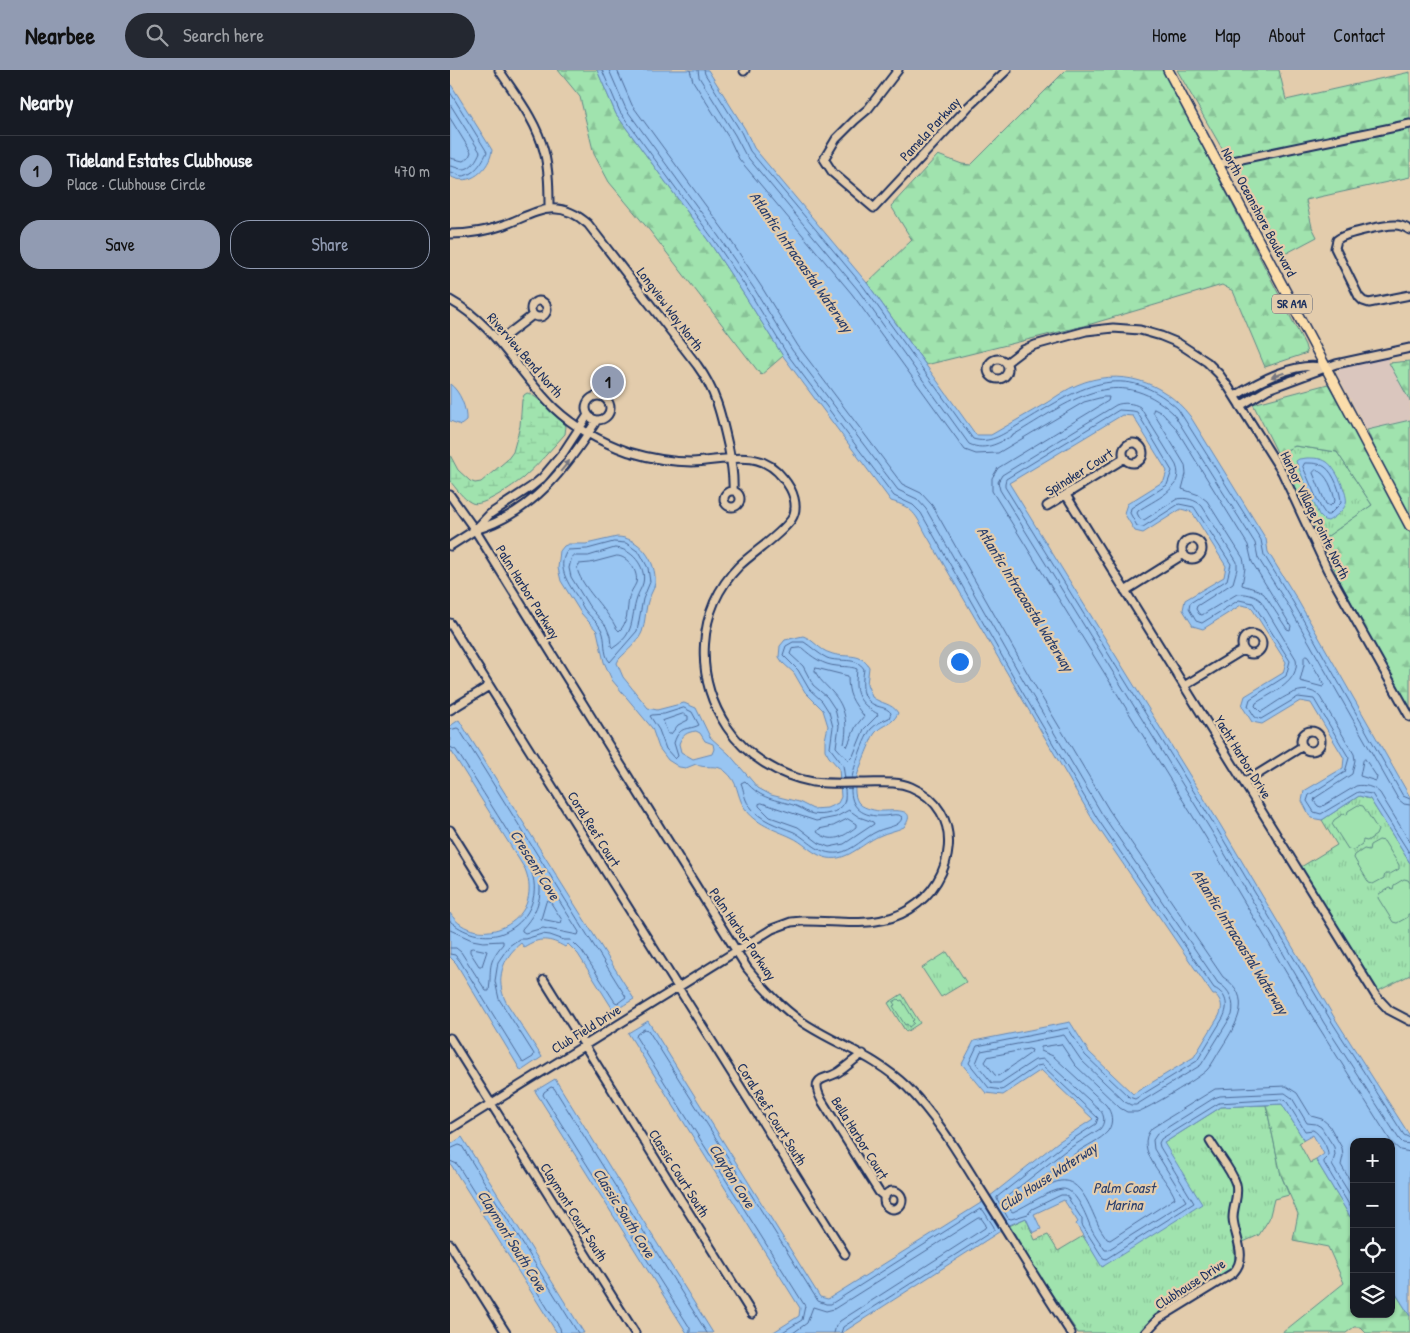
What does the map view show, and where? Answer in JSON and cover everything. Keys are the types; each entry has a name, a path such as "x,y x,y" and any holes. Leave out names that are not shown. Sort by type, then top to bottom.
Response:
{"main road":[{"name":"North Oceanshore Boulevard","path":"1168,70 1410,526"}],"street":[{"path":"499,70 526,110 541,141 547,165 549,209"},
{"name":"Pamela Parkway","path":"898,70 868,109 836,139 824,159 833,173 874,208 968,107 1007,70"},
{"path":"1218,164 1410,124"},
{"name":"Longview Way North","path":"450,234 470,233 492,228 534,211 549,209 562,210 575,215 592,228 700,370 710,386 718,402 733,473 733,491"},
{"path":"1410,230 1392,225 1345,235 1339,238 1335,248 1359,296 1365,302 1372,303 1410,295"},
{"name":"Riverview Bend North","path":"450,300 474,316 499,341 548,401 588,434 628,451 659,459 690,462 730,458 756,458 773,467 781,475 791,489 796,509 793,518 735,570 716,600 704,641 706,679 722,718 731,733 749,751 762,762 786,774 806,780 828,783"},
{"path":"499,341 533,315"},
{"name":"Harbor Village Pointe North","path":"1006,363 1028,348 1086,331 1106,328 1132,329 1170,340 1192,352 1213,368 1234,396 1282,472 1326,569 1410,717"},
{"path":"1240,406 1268,389 1325,368 1347,361 1410,348"},
{"path":"1234,396 1258,382 1289,371 1311,365 1325,368"},
{"path":"450,546 475,530 490,514 542,478 563,453 580,428 588,415 586,407 591,399 598,396 605,398 610,404 609,412 604,418 597,420 558,475 537,495 514,512 495,524 475,530"},
{"path":"588,415 597,420"},
{"name":"Spinaker Court","path":"1047,506 1125,458"},
{"name":"Yacht Harbor Drive","path":"1066,495 1376,996 1389,1010 1410,1021"},
{"name":"Palm Harbor Parkway","path":"450,496 475,530 736,950 762,985 791,1013 809,1026 863,1054 897,1079 925,1106 946,1135 1071,1333"},
{"path":"508,502 514,512"},
{"path":"1125,591 1184,554"},
{"name":"Coral Reef Court","path":"450,623 678,986"},
{"path":"1184,686 1243,650"},
{"path":"450,710 489,686"},
{"path":"1244,782 1303,746"},
{"name":"Club Field Drive","path":"450,1129 767,931 791,922 814,920 862,922 890,918 915,906 933,888 944,868 949,848 948,830 940,813 930,800 911,787 896,783 828,783"},
{"path":"450,830 485,886"},
{"name":"Classic Court South","path":"544,980 752,1314"},
{"name":"Coral Reef Court South","path":"678,986 845,1254"},
{"name":"Claymont Court South","path":"450,1038 635,1333"},
{"name":"Bella Harbor Court","path":"863,1054 852,1060 838,1073 823,1078 818,1083 817,1090 873,1184 880,1194 885,1197"},
{"name":"Clubhouse Drive","path":"1145,1333 1158,1319 1233,1273 1239,1262 1241,1249 1233,1218 1237,1197 1236,1184 1210,1142"},
{"path":"450,1244 506,1333"}],"shaded area":[{"path":"1386,354 1410,401 1410,420 1367,430 1337,374 1340,366"}],"green space":[{"path":"558,70 597,70 616,114 710,243 783,356 761,375 650,231 609,182 594,154 580,97"},
{"path":"1066,70 1163,70 1305,345 1307,353 1265,367 1233,291 1222,285 1091,324 926,365 867,283 912,240 891,206 938,155 962,164 971,165"},
{"path":"1177,70 1279,70 1286,100 1410,72 1410,177 1306,200 1312,227 1317,237 1283,255"},
{"path":"1410,361 1410,401 1389,363"},
{"path":"1328,384 1380,475 1410,533 1410,710 1341,583 1321,541 1372,505 1337,452 1295,446 1278,454 1253,404"},
{"path":"527,393 541,402 566,426 565,434 534,468 519,481 490,499 477,504 472,503 450,481 450,455 458,470 470,481 475,483 481,482 507,460 513,452 520,426 522,400"},
{"path":"1410,420 1410,519 1385,472 1367,430"},
{"path":"1295,446 1337,452 1372,505 1321,541 1278,454"},
{"path":"1359,796 1370,799 1410,863 1410,975 1372,994 1296,870 1337,845 1322,820"},
{"path":"1358,805 1363,806 1378,830 1376,835 1367,841 1363,840 1362,844 1353,850 1348,849 1332,824 1334,820 1343,814 1347,815 1348,811"},
{"path":"1379,840 1384,841 1399,865 1399,869 1390,874 1385,874 1384,878 1373,884 1369,883 1354,858 1355,855 1364,849 1369,850 1370,845"},
{"path":"1404,879 1410,883 1410,914 1397,923 1393,922 1378,898 1379,894 1389,888 1393,889 1394,885"},
{"path":"947,952 966,982 941,997 922,968"},
{"path":"902,994 920,1023 906,1032 888,1003"},
{"path":"898,999 902,1000 914,1020 912,1021 914,1023 909,1027 907,1024 905,1025 893,1006 895,1005 893,1002"},
{"path":"1282,1104 1304,1140 1299,1143 1310,1163 1316,1160 1350,1216 1350,1318 1395,1318 1395,1292 1410,1316 1410,1333 1366,1333 1360,1327 1354,1327 1346,1333 1282,1333 1344,1283 1328,1247 1293,1240 1298,1214 1281,1175 1266,1105"},
{"path":"1266,1105 1281,1175 1289,1195 1274,1199 1269,1219 1259,1235 1234,1246 1235,1266 1173,1303 1152,1318 1139,1333 1078,1333 1007,1227 1026,1218 1035,1240 1048,1235 1058,1251 1083,1236 1103,1267 1164,1143 1221,1107"}],"water":[{"path":"597,70 708,70 745,129 754,148 867,283 976,435 991,435 1073,387 1109,377 1139,381 1153,386 1167,394 1190,416 1266,539 1268,552 1297,599 1410,797 1410,863 1370,799 1359,796 1322,820 1311,818 1302,801 1304,791 1343,768 1344,758 1311,703 1300,701 1262,724 1252,722 1242,706 1245,696 1283,673 1286,662 1251,607 1241,605 1203,629 1193,626 1183,610 1185,600 1224,577 1226,566 1192,512 1181,509 1143,533 1135,531 1124,513 1127,504 1164,481 1167,471 1133,416 1122,415 1009,483 1221,826 1334,1017 1410,1136 1410,1316 1395,1292 1395,1138 1350,1138 1350,1216 1316,1160 1324,1154 1313,1135 1304,1140 1282,1104 1221,1107 1164,1143 1202,1204 1102,1267 1064,1200 1034,1214 1041,1229 1033,1233 1026,1218 1007,1226 989,1197 1058,1142 1093,1119 1041,1070 1003,1095 986,1093 962,1064 974,1041 1070,1022 1089,1052 1133,1094 1194,1057 1219,1016 1221,1002 1216,995 1213,995 1093,820 916,517 909,509 891,501 783,356 710,243 616,114"},
{"path":"450,83 492,150 483,170 477,175 464,180 450,176"},
{"path":"450,384 457,391 464,406 466,421 461,425 450,421"},
{"path":"1307,458 1320,459 1327,462 1334,469 1345,494 1346,504 1343,509 1328,521 1319,515 1296,461"},
{"path":"617,537 625,538 632,541 645,552 653,567 655,583 648,602 642,632 617,663 623,677 648,708 657,710 684,703 696,708 710,737 729,754 758,788 771,795 799,802 813,809 827,808 838,803 841,797 839,768 825,750 828,726 823,710 805,692 794,673 783,663 779,657 780,646 785,640 803,636 826,652 857,657 865,662 869,667 867,684 872,697 893,707 898,713 893,720 878,730 872,737 857,776 856,796 862,806 879,811 901,811 905,813 908,815 908,820 904,827 872,839 846,856 839,858 824,857 795,839 766,826 754,818 741,802 733,779 722,769 696,764 686,768 679,767 668,760 659,748 652,728 612,680 604,662 597,631 581,613 561,581 558,568 560,551 569,544 586,544","holes":["696,731 700,733 705,741 713,744 714,749 712,754 693,759 681,752 679,744 687,733"]},
{"name":"Crescent Cove","path":"459,720 634,999 614,1011 578,954 568,944 565,947 549,940 540,940 524,947 521,943 505,962 502,970 501,986 506,1002 542,1057 521,1071 456,963 450,957 450,913 461,925 475,931 491,931 505,926 518,917 526,904 529,888 525,869 450,749 450,726"},
{"name":"Clayton Cove","path":"648,1021 820,1297 828,1299 984,1201 1002,1230 842,1333 772,1333 799,1316 800,1308 628,1033"},
{"name":"Classic South Cove","path":"555,1079 713,1333 687,1333 535,1091"},
{"name":"Claymont South Cove","path":"462,1137 584,1333 557,1333 450,1163 450,1145"}],"place":[{"name":"Tideland Estates Clubhouse","path":"608,382"}],"water label":[{"name":"Atlantic Intracoastal Waterway","path":"801,262"},
{"name":"Atlantic Intracoastal Waterway","path":"1025,599"},
{"name":"Atlantic Intracoastal Waterway","path":"1240,942"},
{"name":"Club House Waterway","path":"1048,1177"},
{"name":"Palm Coast Marina","path":"1124,1196"}]}
